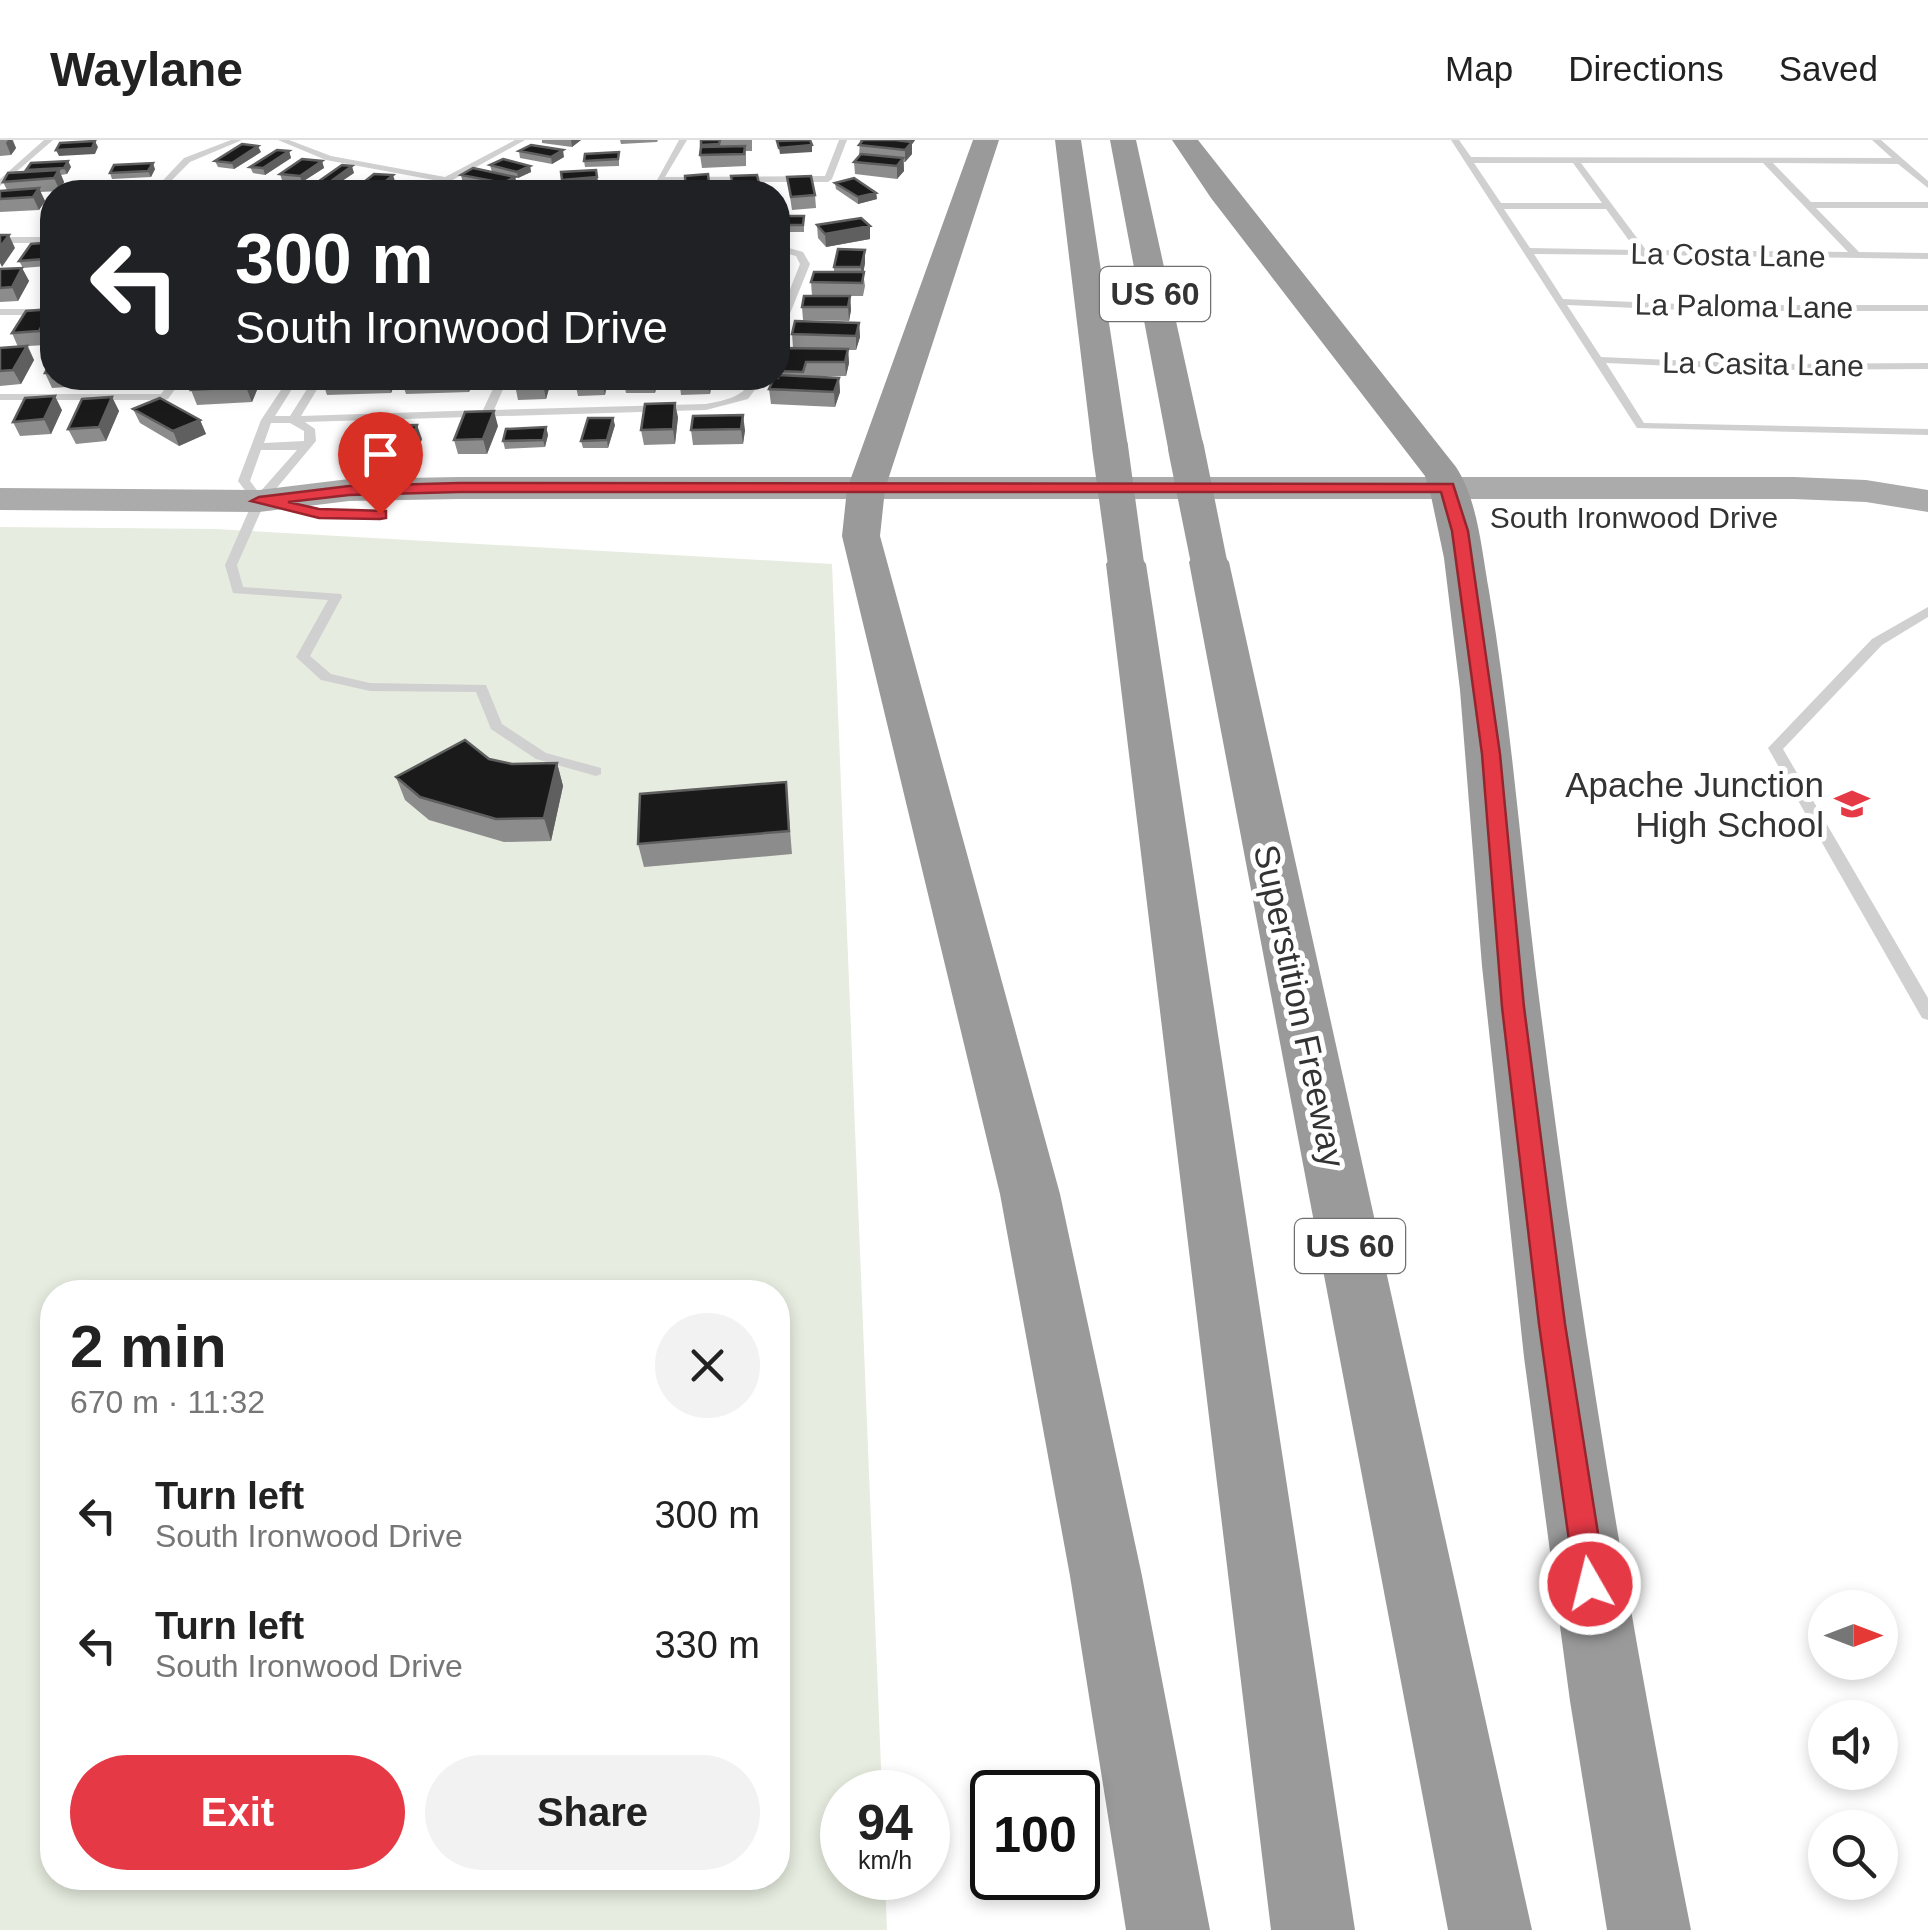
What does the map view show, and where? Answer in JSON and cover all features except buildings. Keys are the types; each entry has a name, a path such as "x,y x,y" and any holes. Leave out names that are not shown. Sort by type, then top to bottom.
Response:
{"highway":[{"path":"986,140 865,503 861,536 1030,1194 1106,1576 1168,1930"},
{"name":"US 60","path":"1068,140 1313,1930"},
{"name":"Superstition Freeway","path":"1123,140 1490,1930"},
{"path":"1185,140 1220,192 1443,474 1452,503 1491,754 1513,1007 1552,1324 1618,1769 1649,1930"}],"main road":[{"name":"South Ironwood Drive","path":"0,499 259,501 319,513 865,503 1452,503 1891,516 1928,504"}],"lane":[{"path":"0,183 49,140"},
{"path":"168,180 187,160 238,140"},
{"path":"282,140 329,158 446,180 522,140"},
{"path":"682,140 659,180 828,179 843,140"},
{"path":"1454,140 1641,426 1928,432"},
{"path":"1876,140 1928,185"},
{"path":"1468,160 1900,161"},
{"path":"1575,160 1646,255"},
{"path":"1766,161 1858,257"},
{"path":"1808,205 1928,205"},
{"path":"1498,206 1610,206"},
{"path":"0,240 40,240"},
{"path":"790,251 800,254 805,264 790,299"},
{"name":"La Costa Lane","path":"1527,251 1928,256"},
{"name":"La Paloma Lane","path":"1560,302 1704,308 1928,308"},
{"path":"0,312 40,310"},
{"name":"La Casita Lane","path":"1598,360 1764,368 1928,366"},
{"path":"0,397 164,397 169,390"},
{"path":"259,501 244,481 267,420 286,390"},
{"path":"294,420 312,390"},
{"path":"487,414 498,390"},
{"path":"267,420 706,407 738,402 753,390"},
{"path":"294,420 309,429 307,446 259,501 231,566 238,590 336,597 302,658 326,677 370,687 481,688 496,726 542,756 596,771"},
{"path":"259,447 307,446"},
{"path":"1928,610 1877,642 1775,748 1928,1012"}],"shaded area":[{"path":"0,527 215,529 832,564 881,1770 820,1770 820,1900 886,1900 887,1930 0,1930"}],"place":[{"name":"Apache Junction High School","path":"1852,804"}],"route":[{"path":"380,514 319,513 259,501 349,490 459,488 1447,488 1460,531 1491,754 1513,1007 1552,1324 1590,1584"}]}
